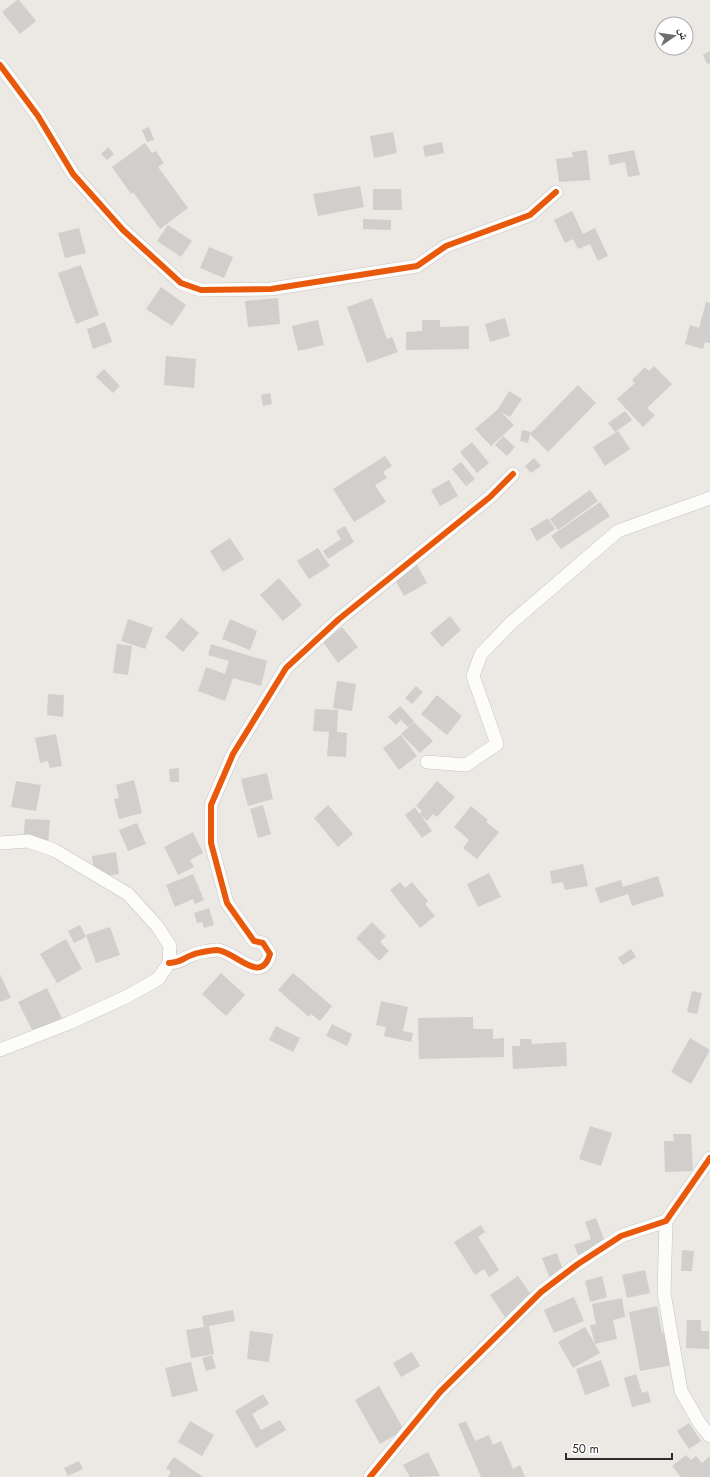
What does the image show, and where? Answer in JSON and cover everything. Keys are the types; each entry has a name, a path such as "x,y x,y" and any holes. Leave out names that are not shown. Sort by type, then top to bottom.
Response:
{"street":[{"path":"0,65 38,116 78,180 123,230 180,283 201,290 271,289 417,266 446,246 530,215 556,192"},
{"path":"169,963 181,962 193,954 217,950 255,968 263,966 268,962 270,954 263,943 254,941 226,904 210,843 210,805 233,754 286,668 339,619 490,497 513,474"},
{"path":"427,762 466,765 497,744 473,676 481,654 511,623 618,531 710,498"},
{"path":"0,844 28,841 54,850 128,894 157,926 170,946 169,963 158,980 126,997 62,1026 0,1050"},
{"path":"710,1158 666,1221 664,1293 681,1391 700,1424 710,1436"},
{"path":"370,1477 440,1392 541,1292 578,1264 621,1236 666,1221"}],"building":[{"path":"19,0 36,21 20,34 2,12"},
{"path":"710,51 710,63 707,64 703,55"},
{"path":"149,127 154,140 147,142 142,130"},
{"path":"393,132 397,153 374,158 370,136"},
{"path":"442,142 444,153 425,157 423,146"},
{"path":"145,143 152,153 156,151 164,163 158,167 188,208 160,229 133,192 131,194 112,167"},
{"path":"108,147 114,154 107,160 101,154"},
{"path":"587,150 590,180 559,182 556,159 573,157 572,152"},
{"path":"634,150 640,175 628,177 625,162 610,165 608,155"},
{"path":"360,186 364,207 318,216 313,194"},
{"path":"373,189 401,189 402,210 373,210"},
{"path":"572,211 583,234 595,228 608,256 598,261 590,244 578,249 573,239 565,243 554,220"},
{"path":"363,219 391,220 391,230 363,229"},
{"path":"168,225 192,241 181,257 157,241"},
{"path":"79,228 86,253 65,258 58,233"},
{"path":"209,247 233,257 224,278 200,268"},
{"path":"81,265 99,315 76,324 58,273"},
{"path":"161,287 186,305 172,326 146,309"},
{"path":"278,298 280,324 248,327 245,301"},
{"path":"372,298 387,339 392,337 398,352 367,363 347,307"},
{"path":"706,302 710,303 710,343 705,342 703,349 685,344 690,325 699,328"},
{"path":"505,318 510,336 490,342 485,324"},
{"path":"318,320 324,345 298,351 292,326"},
{"path":"422,320 440,320 440,327 469,326 469,349 406,350 406,332 422,331"},
{"path":"105,322 112,342 93,349 87,329"},
{"path":"166,356 196,359 194,388 164,385"},
{"path":"654,366 672,384 647,408 655,415 643,427 617,399 635,383 632,380 645,367 649,371"},
{"path":"104,369 120,386 113,393 96,377"},
{"path":"578,385 596,403 548,452 530,434"},
{"path":"509,391 522,399 510,417 501,412 514,425 491,446 475,429 498,409"},
{"path":"270,393 272,404 263,406 261,395"},
{"path":"625,411 632,420 615,432 608,423"},
{"path":"522,430 531,432 528,443 520,441"},
{"path":"618,431 630,449 605,466 593,447"},
{"path":"503,436 515,447 507,456 495,445"},
{"path":"472,442 489,463 477,473 460,452"},
{"path":"385,456 392,466 383,472 387,478 375,485 386,502 354,522 333,489"},
{"path":"534,458 541,466 531,473 525,466"},
{"path":"461,462 475,479 466,486 452,469"},
{"path":"449,480 458,496 440,506 431,490"},
{"path":"590,490 598,501 558,530 550,519"},
{"path":"600,502 610,516 561,549 551,536"},
{"path":"548,518 555,529 537,541 530,529"},
{"path":"345,526 354,542 328,559 323,551 341,539 336,531"},
{"path":"230,538 244,559 223,572 210,551"},
{"path":"318,548 330,566 309,579 297,561"},
{"path":"417,565 427,583 404,596 394,578"},
{"path":"279,578 302,605 283,621 260,595"},
{"path":"450,616 461,630 442,647 430,633"},
{"path":"181,618 199,633 183,652 165,637"},
{"path":"128,619 153,628 145,649 121,641"},
{"path":"230,619 257,631 250,650 222,639"},
{"path":"342,627 358,647 338,663 323,642"},
{"path":"117,644 132,646 128,675 113,673"},
{"path":"211,644 267,661 261,686 233,678 225,701 198,691 206,667 225,674 229,661 208,655"},
{"path":"337,681 356,684 352,711 333,708"},
{"path":"416,686 423,692 412,704 405,698"},
{"path":"48,694 64,695 63,717 47,715"},
{"path":"437,695 462,716 447,735 421,714"},
{"path":"400,706 414,721 408,727 401,720 396,725 388,717"},
{"path":"315,709 338,710 337,732 347,733 346,757 327,756 329,732 313,731"},
{"path":"414,722 433,741 420,753 401,734"},
{"path":"56,734 62,766 50,768 48,761 40,763 35,738"},
{"path":"401,735 417,756 399,770 383,748"},
{"path":"179,768 179,782 170,782 169,769"},
{"path":"267,773 273,799 248,806 241,779"},
{"path":"134,780 142,813 119,819 114,799 119,798 116,785"},
{"path":"16,781 41,785 36,811 11,807"},
{"path":"437,781 455,797 437,817 433,814 427,821 420,814 432,831 422,838 405,815 415,807 419,814 422,811 416,806"},
{"path":"263,805 271,834 258,838 250,809"},
{"path":"328,805 353,834 338,847 314,818"},
{"path":"471,806 488,820 486,822 499,832 477,859 463,848 469,840 454,827"},
{"path":"25,819 50,820 48,846 23,845"},
{"path":"137,823 146,844 128,851 119,830"},
{"path":"193,832 203,853 190,860 194,867 178,875 164,847"},
{"path":"116,852 119,874 95,878 92,856"},
{"path":"583,864 588,886 565,890 563,882 552,884 550,871"},
{"path":"489,873 501,897 478,907 467,884"},
{"path":"193,874 204,900 195,904 193,899 175,907 166,885"},
{"path":"658,876 664,896 632,906 628,894 600,903 595,888 621,880 623,887"},
{"path":"400,882 405,888 412,882 428,901 425,904 435,916 420,928 390,890"},
{"path":"209,908 214,925 204,928 202,922 197,923 194,913"},
{"path":"372,922 386,936 380,942 389,951 379,961 356,938"},
{"path":"80,925 86,937 74,943 68,931"},
{"path":"110,927 120,955 96,963 86,935"},
{"path":"66,939 82,969 57,983 40,954"},
{"path":"631,949 636,957 623,965 618,958"},
{"path":"221,973 245,995 226,1016 202,994"},
{"path":"293,973 332,1006 320,1021 311,1014 309,1017 278,990"},
{"path":"0,974 11,998 0,1002"},
{"path":"47,988 62,1018 33,1032 18,1002"},
{"path":"692,991 702,993 697,1014 687,1012"},
{"path":"381,1001 408,1007 403,1031 413,1033 411,1042 384,1036 386,1027 376,1025"},
{"path":"473,1017 473,1029 493,1029 493,1039 504,1038 504,1057 419,1059 418,1018"},
{"path":"332,1024 352,1034 347,1046 326,1036"},
{"path":"276,1026 300,1038 293,1052 269,1040"},
{"path":"690,1038 710,1050 691,1084 671,1072"},
{"path":"520,1039 531,1039 532,1044 566,1042 567,1066 513,1069 512,1046 520,1046"},
{"path":"590,1126 612,1133 601,1166 579,1159"},
{"path":"673,1134 691,1134 693,1171 665,1172 664,1141 674,1141"},
{"path":"596,1218 606,1245 578,1255 574,1245 591,1239 585,1222"},
{"path":"481,1225 485,1232 478,1237 499,1270 489,1277 484,1269 475,1275 454,1242"},
{"path":"682,1250 694,1251 692,1271 681,1271"},
{"path":"557,1253 566,1279 552,1284 542,1258"},
{"path":"645,1270 650,1293 627,1298 622,1275"},
{"path":"518,1276 535,1300 507,1320 490,1295"},
{"path":"602,1276 607,1297 590,1302 585,1281"},
{"path":"574,1297 584,1321 554,1333 544,1310"},
{"path":"622,1298 625,1317 613,1320 617,1339 595,1344 590,1325 596,1324 592,1304"},
{"path":"657,1306 662,1333 667,1332 673,1365 640,1371 629,1312"},
{"path":"233,1310 235,1321 209,1326 214,1354 191,1358 186,1330 204,1327 202,1316"},
{"path":"687,1320 701,1320 701,1331 709,1331 709,1349 686,1348"},
{"path":"585,1327 600,1353 573,1368 558,1342"},
{"path":"250,1331 273,1334 269,1362 247,1359"},
{"path":"412,1352 420,1366 401,1377 393,1363"},
{"path":"212,1355 216,1368 206,1371 202,1358"},
{"path":"601,1360 610,1386 585,1395 576,1369"},
{"path":"191,1362 198,1391 172,1397 165,1368"},
{"path":"636,1374 642,1393 648,1391 651,1402 632,1407 624,1378"},
{"path":"379,1386 404,1430 380,1444 355,1400"},
{"path":"263,1394 269,1404 252,1414 261,1430 280,1420 286,1430 256,1448 235,1411"},
{"path":"190,1421 214,1435 202,1456 178,1442"},
{"path":"466,1421 475,1441 489,1435 493,1445 501,1441 513,1469 520,1465 525,1477 481,1477 458,1424"},
{"path":"689,1423 701,1441 689,1449 677,1431"},
{"path":"428,1452 440,1476 410,1477 403,1465"},
{"path":"686,1455 691,1460 696,1456 702,1463 710,1456 710,1477 681,1477 672,1466"},
{"path":"174,1457 203,1477 168,1477 171,1472 166,1468"},
{"path":"79,1461 83,1469 68,1476 64,1468"}],"cycle path":[{"path":"0,65 38,116 73,174 123,230 181,283 201,290 271,289 417,266 446,246 530,215 556,192"},
{"path":"169,963 180,961 197,953 217,950 254,967 260,967 266,963 270,954 263,943 254,941 227,903 211,843 211,805 233,754 286,668 339,619 490,497 513,474"},
{"path":"370,1477 440,1392 541,1292 578,1264 621,1236 666,1221 710,1158"}]}
